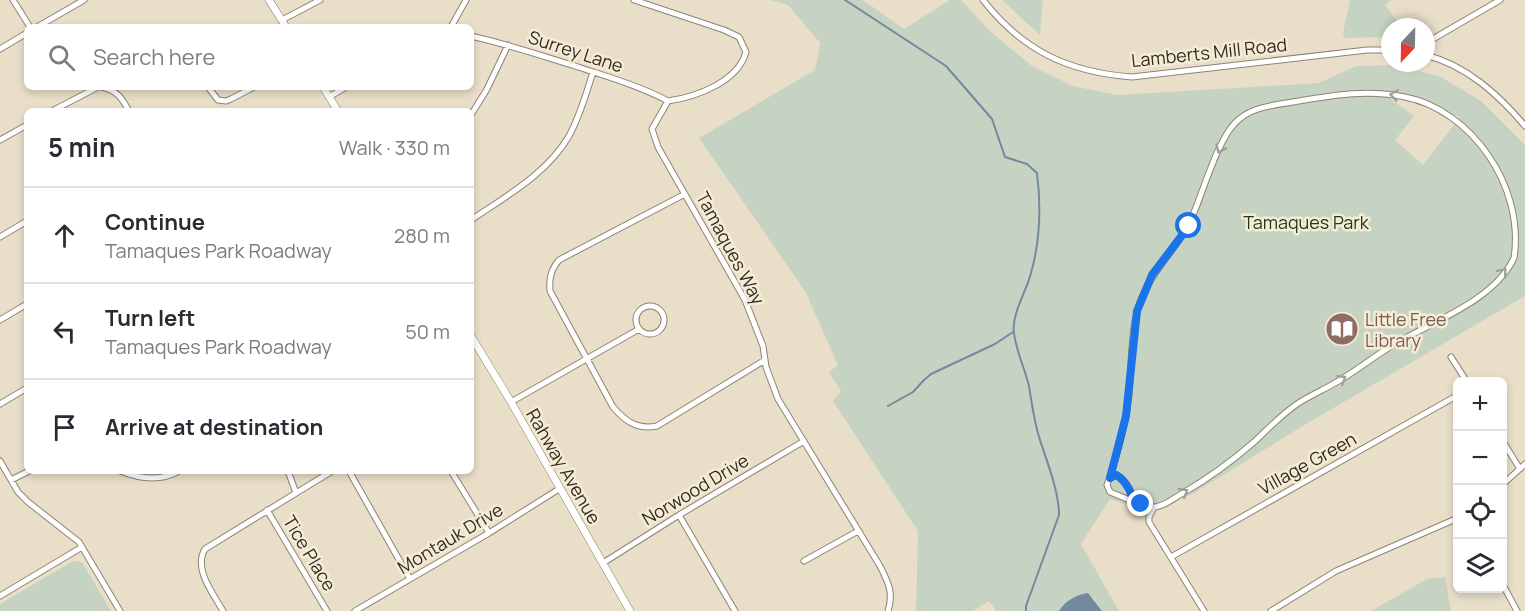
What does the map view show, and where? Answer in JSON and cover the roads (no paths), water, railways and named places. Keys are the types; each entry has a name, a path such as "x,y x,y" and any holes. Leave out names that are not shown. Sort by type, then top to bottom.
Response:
{"street":[{"path":"13,0 28,24"},
{"path":"42,24 84,0"},
{"path":"269,0 284,24"},
{"path":"282,20 320,0"},
{"path":"453,24 466,0"},
{"path":"634,0 724,30 739,37 747,52 744,62 729,77 699,93 668,101"},
{"name":"Lamberts Mill Road","path":"983,0 996,17 1019,38 1041,53 1082,70 1106,75 1132,77 1381,50"},
{"path":"1435,38 1500,0"},
{"path":"0,49 24,35"},
{"name":"Surrey Lane","path":"474,37 593,72 656,94 668,101"},
{"path":"474,110 508,45"},
{"path":"1435,58 1456,66 1480,81 1520,115 1525,126"},
{"path":"474,218 514,191 547,164 579,116 593,72"},
{"path":"58,108 93,90"},
{"path":"113,90 120,94 127,108"},
{"path":"210,90 218,100 226,101 248,90"},
{"path":"325,90 336,108"},
{"path":"329,97 341,90"},
{"path":"1494,153 1471,129 1425,102 1384,94 1360,93 1254,109 1238,120 1229,129 1221,146 1189,226 1152,275 1144,292 1134,326 1126,416 1107,485 1109,490 1126,499 1132,498 1141,504 1154,507 1164,504 1228,464 1296,405 1334,384 1403,339 1453,314 1475,299 1505,271 1514,258 1522,222"},
{"name":"Tamaques Way","path":"668,101 652,129 658,147 745,300 763,346 765,360 778,399 880,566 891,589 891,603 888,611"},
{"path":"0,140 24,127"},
{"path":"685,194 559,260 552,269 549,279 550,291 613,406 622,418 645,428 657,426 765,360"},
{"path":"0,237 24,223"},
{"path":"1517,248 1525,250"},
{"path":"648,305 660,309 664,324 659,331 650,334 639,329 636,317 640,309 648,305"},
{"path":"0,320 24,306"},
{"path":"511,402 639,329"},
{"name":"Rahway Avenue","path":"474,341 630,611"},
{"path":"1451,357 1464,377"},
{"path":"0,404 24,390"},
{"name":"Village Green","path":"1172,557 1453,398"},
{"name":"Norwood Drive","path":"603,563 804,441"},
{"path":"1507,447 1520,469"},
{"path":"0,461 2,471 18,492 73,536 82,547 120,611"},
{"path":"1507,481 1525,464"},
{"path":"11,480 24,474"},
{"path":"130,474 143,478 157,478 173,474"},
{"name":"Tice Place","path":"289,474 296,493"},
{"path":"223,611 201,569 201,556 211,544 327,474"},
{"path":"351,474 410,579"},
{"path":"453,474 489,533"},
{"path":"1110,478 1116,475 1120,477 1132,494 1132,498"},
{"name":"Montauk Drive","path":"355,611 364,609 560,489"},
{"path":"1154,507 1149,522 1204,611"},
{"name":"Tice Place","path":"267,510 327,611"},
{"path":"679,515 735,611"},
{"path":"1270,611 1336,571 1453,520"},
{"path":"804,561 858,531"},
{"path":"0,596 82,547"},
{"path":"1507,591 1517,611"}],"water":[{"path":"1088,593 1102,611 1059,611 1072,599"}],"waterway":[{"path":"845,0 946,66 992,119 1005,157 1027,164 1037,173 1038,236 1029,280 1015,318 1014,333 1029,386 1038,433 1055,487 1059,515 1026,611"},
{"path":"888,406 913,392 931,374 995,344 1013,332"}],"place":[{"name":"Little Free Library","path":"1342,329"}],"park label":[{"name":"Tamaques Park","path":"1306,222"}]}
